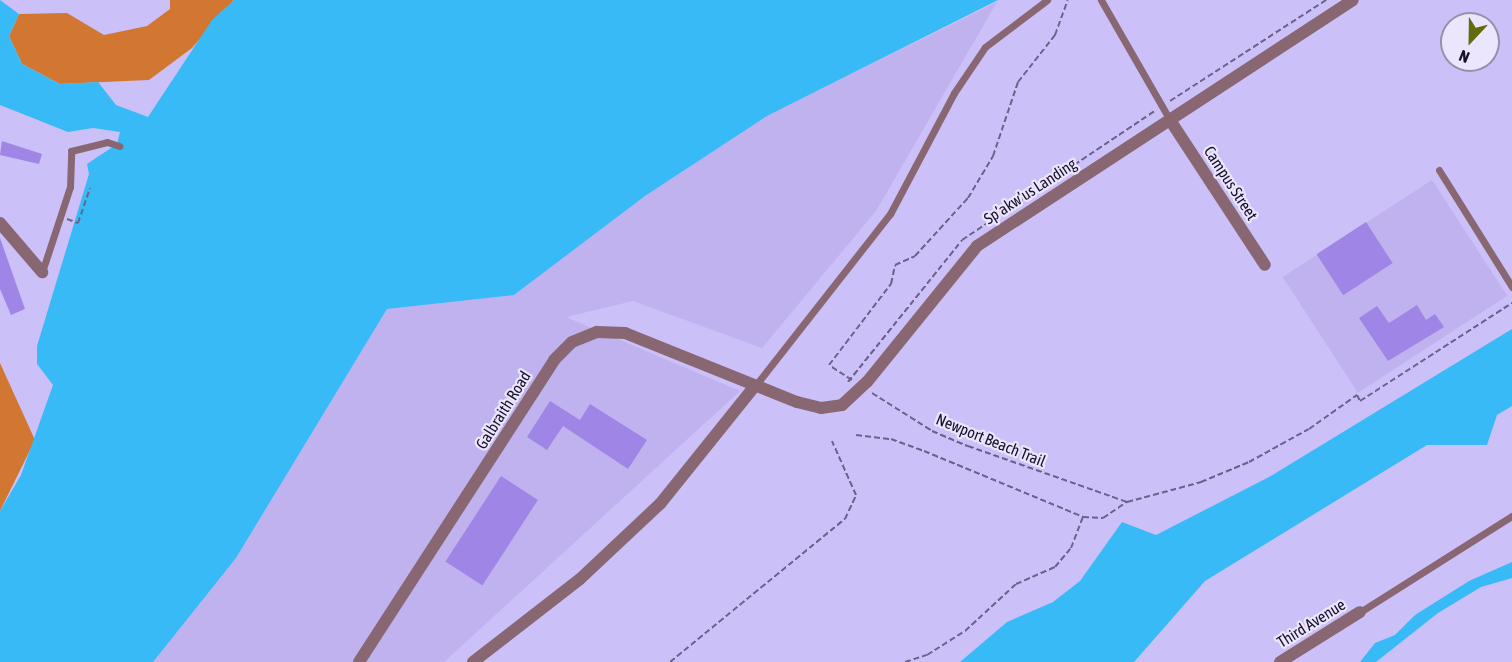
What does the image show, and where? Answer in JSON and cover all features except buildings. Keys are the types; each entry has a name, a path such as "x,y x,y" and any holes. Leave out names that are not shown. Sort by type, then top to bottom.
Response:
{"street":[{"name":"Sp’akw’us Landing","path":"755,386 821,408 847,402 977,246 1353,0"},
{"name":"Campus Street","path":"1170,120 1265,265"},
{"path":"0,223 42,272"},
{"name":"Galbraith Road","path":"359,662 554,360 572,342 597,332 625,333 755,386"},
{"path":"473,662 580,579 651,512 755,386"},
{"name":"Third Avenue","path":"1280,662 1360,612"}],"lane":[{"path":"755,386 890,214 954,93 985,47 1047,0"},
{"path":"1101,0 1170,120"},
{"path":"42,272 70,187 71,151 107,142 119,146"},
{"path":"1439,170 1512,287"},
{"path":"1360,612 1512,516"}],"path":[{"path":"857,383 829,366 891,284 895,265 915,256 968,198 995,149 1014,91 1059,27 1068,0"},
{"path":"60,217 78,223 90,188"},
{"path":"856,435 891,439 1083,517 1103,518 1127,502 1201,482 1249,462 1309,429 1357,395 1360,401 1512,303"},
{"name":"Newport Beach Trail","path":"866,389 932,431 968,447 1127,502"},
{"path":"670,662 846,519 856,495 832,441"},
{"path":"904,662 927,655 965,631 1016,584 1054,567 1078,533 1083,517"}],"shaded area":[{"path":"170,0 234,0 192,48 149,80 60,84 22,64 9,36 19,14 67,13 104,35 147,26 170,9"},
{"path":"997,2 876,211 762,348 633,301 566,317 740,391 444,662 153,662 236,558 387,309 514,295 645,196 767,116"},
{"path":"1432,180 1507,296 1358,393 1283,277"},
{"path":"0,363 35,440 0,511"}],"water":[{"path":"0,0 19,14 9,36 22,64 60,84 98,82 116,105 148,117 212,20 234,0 998,0 767,116 645,196 514,295 387,309 236,558 153,662 0,662 0,511 21,475 53,385 37,364 37,346 89,174 87,164 117,144 120,132 93,128 68,132 0,105"},
{"path":"1512,329 1512,406 1497,415 1487,445 1427,445 1205,581 1134,662 960,662 1007,622 1053,602 1080,581 1122,522 1156,535 1269,477"},
{"path":"1512,562 1512,578 1481,587 1438,613 1376,662 1360,662 1375,643 1395,635 1415,615 1469,581"}]}
